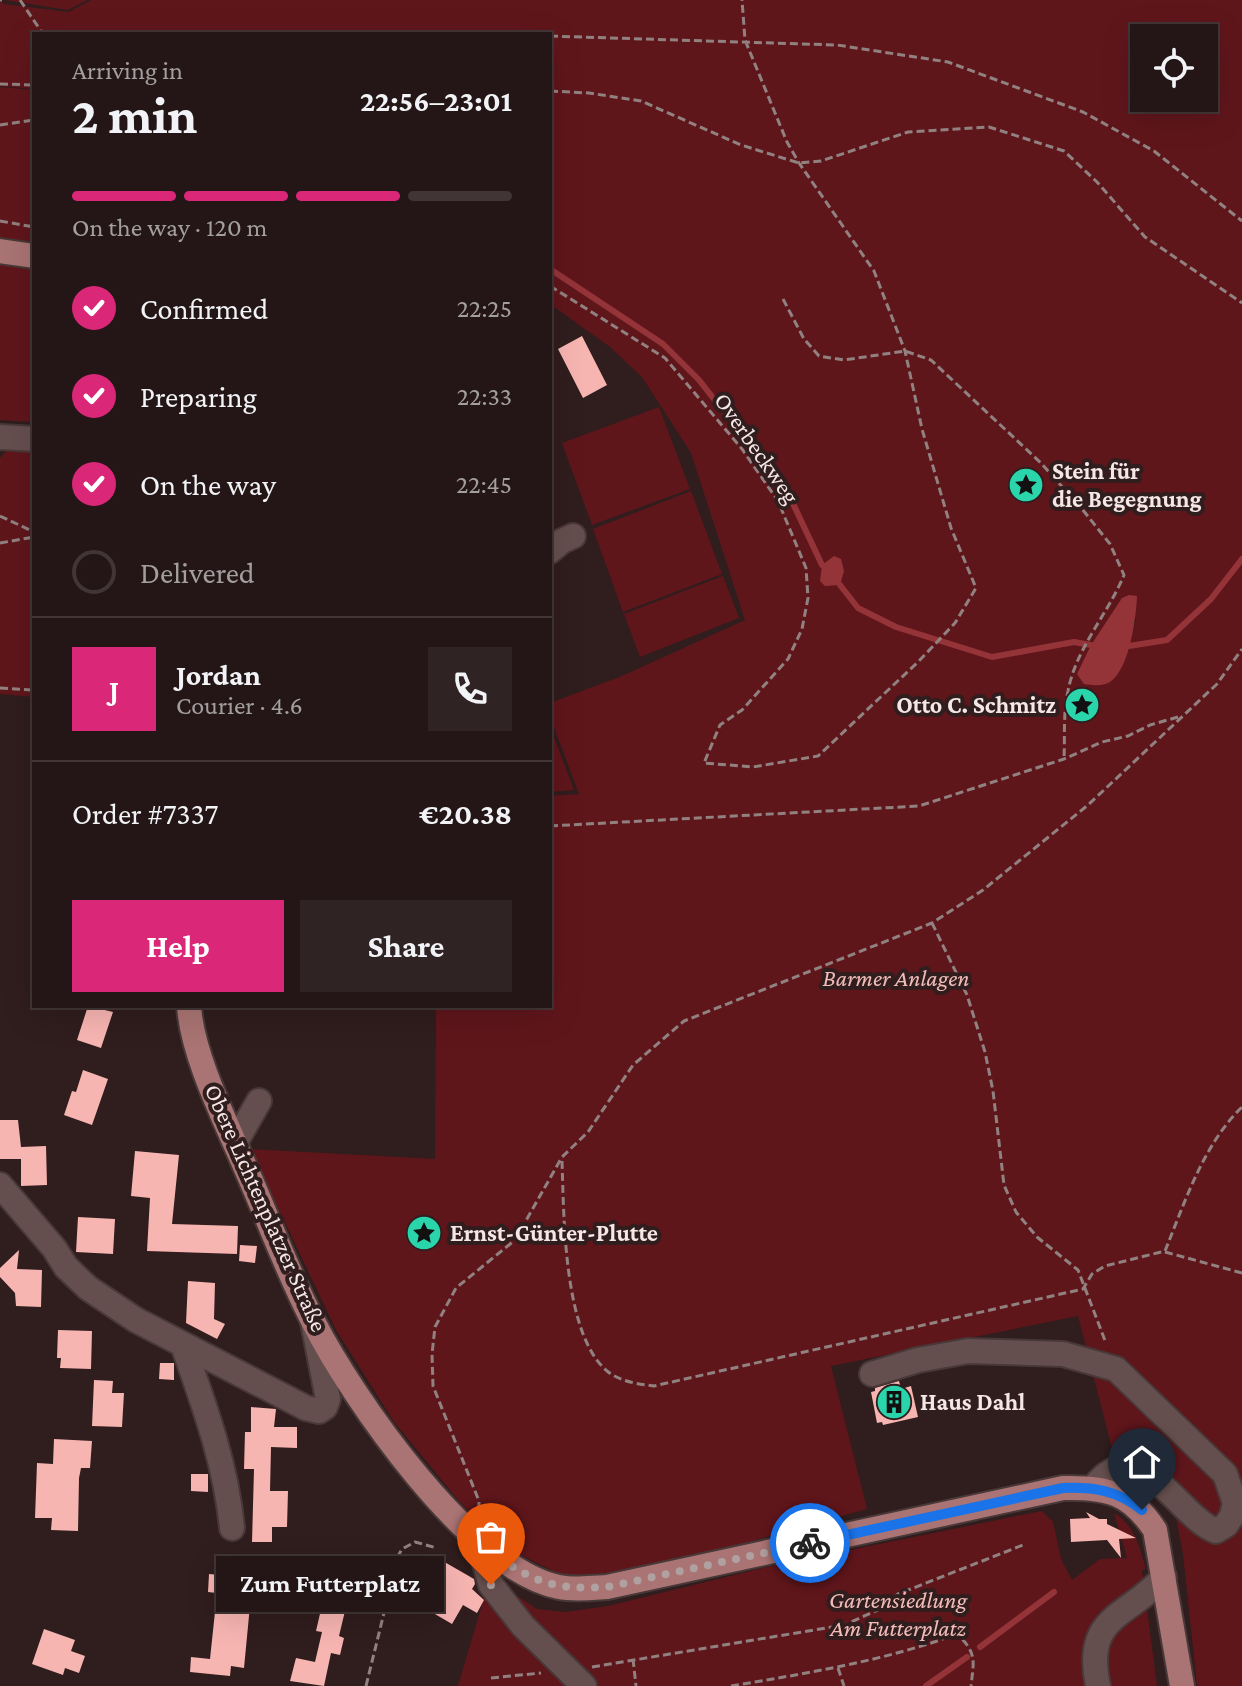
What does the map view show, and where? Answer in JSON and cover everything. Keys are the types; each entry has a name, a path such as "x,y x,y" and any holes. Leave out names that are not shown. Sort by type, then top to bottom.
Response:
{"main road":[{"path":"0,251 32,256"},
{"name":"Obere Lichtenplatzer Straße","path":"189,1008 195,1041 235,1143 313,1322 395,1448 479,1542 507,1565 533,1579 558,1587 607,1587 1063,1488 1094,1487 1129,1500 1142,1510 1155,1530 1182,1686"}],"street":[{"path":"1,438 32,439"},
{"path":"552,549 573,536"},
{"path":"235,1143 259,1101"},
{"path":"0,1185 54,1248 66,1267 88,1288 136,1320 306,1408 319,1411 328,1399 313,1322"},
{"path":"183,1345 209,1420 228,1490 232,1528"},
{"path":"872,1374 918,1360 968,1351 1063,1354 1116,1369 1225,1474 1235,1503 1226,1525 1216,1531 1206,1527 1167,1487 1147,1474 1127,1468 1115,1469 1103,1475 1094,1487"},
{"path":"479,1542 491,1585 523,1626 576,1679"},
{"path":"1098,1686 1093,1664 1104,1628 1116,1614 1164,1577"}],"path":[{"path":"20,0 42,32"},
{"path":"742,0 745,40 761,84 799,163 874,271 905,351"},
{"path":"552,36 837,45 948,62 1083,112 1154,151 1242,221"},
{"path":"0,84 32,85"},
{"path":"552,91 641,101 741,145 799,163 821,161 908,132 989,127 1064,151 1097,182 1145,237 1242,303"},
{"path":"0,125 32,120"},
{"path":"0,221 32,227"},
{"name":"Overbeckweg","path":"552,287 665,358 742,449 778,501 806,568 808,598 802,629 788,659 742,710 720,725 704,763 753,767 818,756 955,623 976,588 951,528 922,429 905,351"},
{"path":"783,299 804,339 819,356 844,360 905,351 931,360 1041,463 1110,544 1124,575 1113,602 1089,636 1068,691 1064,759"},
{"path":"0,516 32,534"},
{"path":"0,543 32,535"},
{"path":"479,1542 479,1501 433,1386 435,1327 456,1288 515,1240 562,1157 588,1132 633,1065 684,1021 932,923 983,890 1088,805 1217,684 1242,649"},
{"path":"0,688 32,690"},
{"path":"552,826 919,806 1183,716"},
{"path":"932,923 967,995 985,1052 993,1091 1004,1185 1016,1212 1037,1237 1078,1270 1116,1369"},
{"path":"1165,1251 1211,1147 1228,1121 1242,1107"},
{"path":"562,1157 566,1249 576,1313 588,1347 607,1371 631,1384 654,1386 1083,1289 1092,1274 1105,1266 1165,1251 1242,1273"},
{"path":"366,1686 398,1556 402,1549 415,1542 437,1548"},
{"path":"491,1678 576,1679 633,1659 844,1625 878,1610 898,1594 1023,1545"},
{"path":"731,1686 838,1668 919,1648 957,1634 971,1648 974,1658 971,1686"},
{"path":"633,1659 636,1686"},
{"path":"838,1668 844,1686"}],"green space":[{"name":"Barmer Anlagen","path":"0,0 4,4 69,12 91,0 1242,0 1242,1686 1197,1686 1183,1554 1174,1507 1114,1456 1078,1316 831,1366 867,1509 610,1578 567,1578 503,1546 459,1501 394,1422 336,1330 250,1149 435,1159 436,1008 552,1008 552,796 579,794 552,722 552,702 622,676 745,620 691,453 642,377 610,347 552,305 552,32 32,32 32,89 0,86","holes":["1129,595 1136,620 1122,664 1091,645 1122,599"]},
{"path":"4,0 87,0 68,10"},
{"path":"0,87 32,90 32,422 0,420"},
{"path":"659,407 690,489 592,525 562,443"},
{"path":"32,422 32,697 0,694 0,458"},
{"path":"691,491 722,574 623,612 593,529"},
{"path":"723,576 739,618 640,657 624,614"},
{"path":"554,737 574,790 552,792"},
{"name":"Gartensiedlung Am Futterplatz","path":"1042,1511 1053,1522 1061,1559 1072,1580 1100,1559 1127,1558 1114,1513 1132,1530 1146,1569 1142,1570 1157,1686 458,1686 490,1578 537,1609 565,1612 608,1606 771,1566"}],"shaded area":[{"path":"834,556 841,559 844,571 840,585 825,586 820,581 822,565"},
{"path":"1137,596 1131,642 1123,666 1107,684 1084,684 1077,674 1091,645 1122,598"}],"building":[{"path":"582,336 607,385 583,398 558,349"},
{"path":"87,1008 113,1012 101,1048 77,1040"},
{"path":"83,1070 108,1079 92,1125 64,1115"},
{"path":"0,1120 18,1120 21,1147 46,1146 47,1185 21,1186 21,1159 0,1159"},
{"path":"135,1151 179,1155 172,1224 238,1226 237,1254 147,1251 150,1198 131,1196"},
{"path":"78,1217 115,1219 113,1254 76,1252"},
{"path":"240,1245 257,1246 255,1263 239,1261"},
{"path":"19,1250 17,1269 42,1270 41,1307 16,1306 15,1293 0,1277 0,1268"},
{"path":"188,1281 215,1283 214,1319 225,1324 217,1339 186,1323"},
{"path":"58,1330 92,1331 91,1369 60,1368 61,1358 57,1358"},
{"path":"160,1363 174,1363 174,1380 159,1379"},
{"path":"94,1380 113,1381 112,1393 124,1393 122,1427 92,1426"},
{"name":"Haus Dahl","path":"899,1381 901,1389 911,1386 918,1417 883,1425 882,1422 877,1423 871,1392"},
{"path":"251,1407 276,1409 274,1427 297,1427 297,1448 271,1447 270,1491 288,1491 287,1527 272,1527 272,1542 252,1542 254,1469 244,1469 245,1432 251,1432"},
{"path":"54,1439 92,1441 90,1468 81,1468 79,1478 78,1531 51,1530 52,1518 35,1518 37,1463 53,1464"},
{"path":"191,1474 208,1474 208,1492 191,1491"},
{"path":"1086,1512 1099,1519 1107,1519 1107,1524 1136,1538 1119,1539 1121,1558 1107,1540 1071,1542 1070,1519 1090,1518"},
{"path":"441,1560 474,1579 472,1589 484,1600 477,1613 463,1605 452,1624 416,1603 428,1582 421,1579 431,1563 437,1567"},
{"path":"209,1574 250,1578 244,1668 231,1666 230,1676 190,1672 191,1657 210,1659 217,1593 208,1592"},
{"path":"322,1605 345,1611 339,1636 344,1638 340,1655 331,1653 324,1686 290,1681 296,1658 315,1662 322,1632 316,1631"},
{"path":"44,1629 75,1640 71,1651 85,1656 79,1673 65,1668 63,1675 32,1664"}],"waterway":[{"path":"552,270 663,344 699,380 788,493 822,565"},
{"path":"1129,646 1167,640 1211,599 1242,559"},
{"path":"840,585 858,608 896,627 992,657 1074,642 1091,645"},
{"path":"980,1647 1054,1592"},
{"path":"926,1686 967,1657"}],"way so far":[{"path":"491,1585 479,1542 507,1565 533,1579 558,1587 580,1589 607,1587 810,1543"}],"place":[{"name":"Stein für die Begegnung","path":"1026,485"},
{"name":"Otto C. Schmitz","path":"1082,705"},
{"name":"Ernst-Günter-Plutte","path":"424,1233"},
{"name":"Haus Dahl","path":"894,1402"},
{"name":"Zum Futterplatz","path":"491,1585"}],"route":[{"path":"810,1543 1063,1488 1094,1487 1112,1492 1142,1510"}]}
